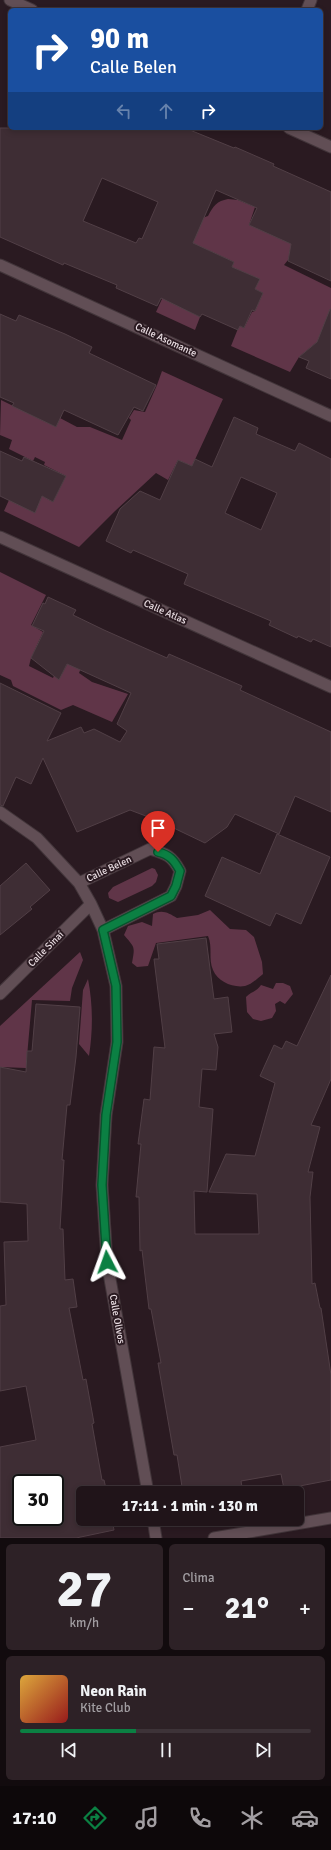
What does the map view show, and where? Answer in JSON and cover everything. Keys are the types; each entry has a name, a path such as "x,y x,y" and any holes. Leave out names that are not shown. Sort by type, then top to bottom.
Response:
{"street":[{"path":"10,0 28,8"},
{"path":"293,130 331,147"},
{"name":"Calle Asomante","path":"0,265 331,416"},
{"name":"Calle Atlas","path":"0,537 331,687"},
{"name":"Calle Belen","path":"0,812 37,838 79,883 150,849 166,854 174,860 180,871 176,886 171,896 103,930"},
{"name":"Calle Olivos","path":"79,883 103,930 116,986 117,1042 106,1115 102,1185 107,1262 147,1486"},
{"name":"Calle Sinaí","path":"0,994 91,904"},
{"path":"214,1538 331,1518"},
{"path":"153,1526 156,1538"}],"shaded area":[{"path":"228,199 238,200 255,207 249,225 299,238 284,265 331,288 331,338 323,337 299,357 290,372 231,346 239,326 244,328 252,312 255,311 263,293 255,289 259,279 232,267 234,262 208,250 178,306 200,317 195,330 156,312 199,219 208,216 216,204"},
{"path":"162,371 223,399 192,466 178,460 168,480 156,473 79,547 4,511 9,500 35,512 42,496 53,502 66,476 44,465 45,462 35,457 33,461 9,449 12,440 0,435 1,400 56,427 60,418 77,427 90,427 122,440 131,420 129,418 134,410 145,412"},
{"path":"0,572 46,595 31,625 43,632 29,666 53,678 56,671 62,674 88,626 97,629 79,673 92,682 128,694 112,722 73,705 61,710 13,686 11,680 0,675"},
{"path":"152,868 155,869 158,875 156,882 152,886 118,902 109,898 108,893 113,887"},
{"path":"210,910 230,929 246,930 254,937 262,962 263,974 252,983 245,986 236,986 226,983 218,978 212,966 208,936 156,943 148,966 137,967 132,963 134,953 133,948 124,935 128,926 142,922 152,926 153,914 159,912 168,913 177,918 198,915"},
{"path":"80,952 83,960 72,988 70,1001 32,1000 26,1068 0,1067 0,1026"},
{"path":"88,979 92,1018 89,1056 79,1044 83,990"},
{"path":"276,983 283,983 290,986 293,994 285,1004 280,1001 275,1004 276,1011 272,1018 261,1021 253,1019 247,1012 246,997 261,985 273,989"}],"building":[{"path":"0,128 8,128 8,130 190,130 274,164 273,166 331,192 331,281 288,261 291,244 249,225 257,208 216,190 193,243 234,262 232,267 260,279 255,289 263,293 255,311 252,310 244,328 240,326 238,330 202,314 200,317 161,298 157,306 116,288 117,285 64,263 63,265 0,237","holes":["102,178 158,202 142,239 139,238 136,243 83,221"]},
{"path":"330,309 331,379 306,368 309,361 299,357 317,342"},
{"path":"0,314 16,321 19,315 65,334 92,347 89,353 156,385 143,411 134,407 118,435 64,410 56,427 12,406 14,403 0,397"},
{"path":"234,417 258,428 256,434 295,451 299,443 331,459 331,647 313,639 311,642 298,636 297,638 269,625 271,621 184,584 188,574 133,550 131,553 106,541 120,509 140,491 160,500 178,460 192,466 195,459 212,467","holes":["241,477 277,493 261,530 225,513"]},
{"path":"0,451 22,461 24,457 66,476 53,502 42,496 35,513 0,496"},
{"path":"48,597 76,610 73,615 104,630 167,658 169,654 242,686 240,690 331,732 331,812 295,796 279,834 235,814 227,827 205,843 159,821 130,810 77,832 43,758 31,784 16,777 3,806 0,805 0,683 61,713 47,741 81,727 84,733 94,729 120,742 127,731 117,724 131,693 67,664 59,680 31,658 44,631 32,626 43,603 45,604"},
{"path":"277,834 330,857 301,924 276,913 270,926 205,896 222,857 260,874"},
{"path":"26,863 50,890 30,907 32,909 0,935 0,886"},
{"path":"206,938 214,999 228,997 232,1032 214,1034 218,1047 216,1070 202,1069 199,1107 213,1109 207,1192 194,1191 195,1234 259,1234 257,1194 209,1192 226,1154 255,1156 275,1083 260,1076 274,1045 282,1049 286,1041 297,1046 331,975 331,1079 311,1125 320,1127 308,1172 313,1172 310,1197 312,1284 315,1283 321,1308 331,1375 331,1480 300,1486 283,1486 281,1474 241,1481 242,1486 182,1486 177,1455 174,1455 158,1363 161,1363 151,1309 149,1309 142,1250 140,1251 139,1197 136,1197 141,1144 138,1144 144,1099 150,1100 154,1047 165,1048 154,959 159,959 157,944"},
{"path":"36,1004 80,1007 76,1057 70,1105 67,1105 62,1160 64,1160 60,1229 63,1229 65,1280 73,1279 77,1307 69,1308 83,1380 86,1379 102,1480 104,1480 105,1486 76,1486 76,1526 113,1526 114,1530 76,1538 0,1538 0,1447 36,1440 26,1386 0,1391 0,1306 6,1305 4,1242 28,1241 27,1204 0,1202 0,1067 26,1072 27,1051 32,1051"}],"route":[{"path":"107,1262 102,1185 106,1115 117,1042 116,986 103,930 171,896 176,886 180,871 174,860 166,854 158,852"}]}
